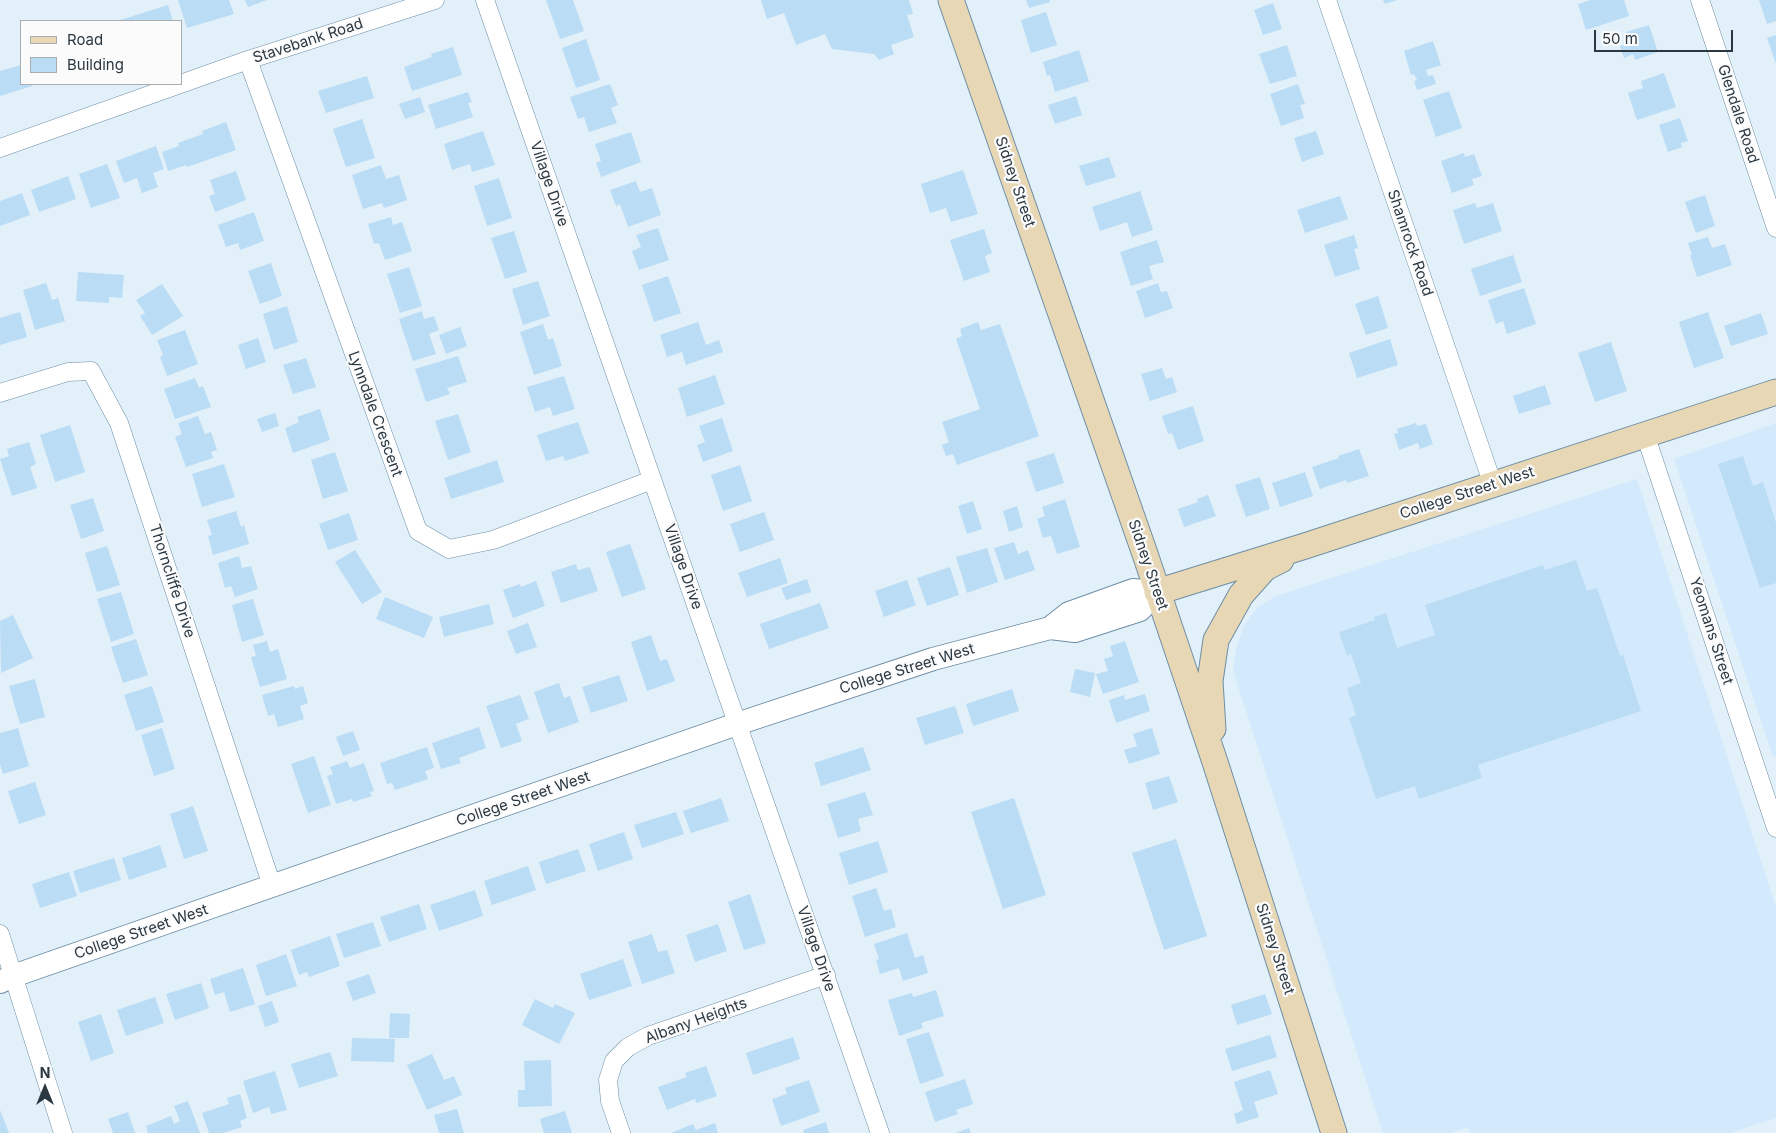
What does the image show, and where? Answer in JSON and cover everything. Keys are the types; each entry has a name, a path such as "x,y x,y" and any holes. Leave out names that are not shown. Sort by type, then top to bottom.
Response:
{"main road":[{"name":"Sidney Street","path":"951,0 1215,762 1334,1133"},
{"name":"College Street West","path":"1157,592 1305,546 1776,392"},
{"path":"1215,762 1210,681 1216,640 1241,595 1265,568 1305,546"}],"street":[{"name":"Stavebank Road","path":"182,83 248,60 435,0"},
{"name":"Village Drive","path":"485,0 880,1133"},
{"name":"Shamrock Road","path":"1327,0 1493,485"},
{"name":"Glendale Road","path":"1700,0 1776,228"},
{"name":"Lynndale Crescent","path":"248,60 418,531 449,549 493,540 652,480"},
{"name":"Stavebank Road","path":"0,148 178,85"},
{"name":"Thorncliffe Drive","path":"0,393 68,372 91,371 119,423 272,886"},
{"name":"Yeomans Street","path":"1645,434 1776,828"},
{"name":"College Street West","path":"7,979 737,724 933,659 1050,628 1069,613 1133,590 1157,592"},
{"path":"0,934 7,979 63,1133"},
{"name":"Albany Heights","path":"621,1133 610,1101 608,1080 614,1061 628,1047 648,1036 826,976"}],"shaded area":[{"path":"1776,423 1776,756 1773,757 1674,459"},
{"path":"1637,479 1776,907 1776,1118 1730,1133 1470,1133 1468,1127 1451,1133 1383,1133 1233,671 1236,649 1244,626 1257,608 1276,596"}],"building":[{"path":"178,0 229,0 234,14 187,28"},
{"path":"245,0 267,0 248,7"},
{"path":"546,0 573,0 584,31 560,39"},
{"path":"761,0 909,0 913,14 907,15 914,37 891,45 894,54 879,60 874,54 832,49 825,34 796,45 784,13 767,19"},
{"path":"1026,0 1050,0 1050,2 1029,8"},
{"path":"1383,0 1397,0 1385,4"},
{"path":"1591,0 1624,0 1629,16 1586,30 1578,4"},
{"path":"1759,0 1776,0 1776,21 1767,24"},
{"path":"1273,3 1282,29 1263,35 1254,10"},
{"path":"168,5 173,20 120,20"},
{"path":"1046,12 1057,45 1031,53 1021,20"},
{"path":"1649,25 1658,52 1635,60 1633,54 1624,58 1620,46 1630,43 1626,32"},
{"path":"1776,35 1776,64 1767,38"},
{"path":"586,39 600,80 576,88 562,48"},
{"path":"1433,41 1441,65 1426,70 1428,76 1433,75 1436,84 1417,90 1414,81 1417,80 1414,74 1411,75 1404,51"},
{"path":"1287,45 1297,76 1270,84 1259,54"},
{"path":"453,47 462,75 412,91 404,67 432,57 431,54"},
{"path":"1079,50 1089,81 1055,92 1050,75 1047,76 1043,62"},
{"path":"20,65 20,85 32,86 0,96 0,71"},
{"path":"1664,73 1676,107 1637,120 1628,93 1643,88 1641,81"},
{"path":"367,76 374,98 326,113 318,91"},
{"path":"610,84 618,105 611,108 617,123 589,132 584,117 578,119 570,97"},
{"path":"1298,84 1305,104 1300,105 1304,118 1281,126 1270,94"},
{"path":"1449,91 1462,128 1436,137 1423,100"},
{"path":"468,92 472,102 468,103 473,117 436,129 428,105"},
{"path":"1076,96 1082,115 1055,124 1048,105"},
{"path":"420,97 425,112 405,119 399,104"},
{"path":"1680,118 1688,141 1681,143 1682,147 1668,152 1659,125"},
{"path":"362,119 375,158 346,167 333,129"},
{"path":"226,122 236,150 187,167 186,165 168,171 162,152 179,146 178,143 203,134 202,131"},
{"path":"483,131 495,165 472,172 470,164 452,170 444,144"},
{"path":"1316,131 1324,154 1302,162 1294,138"},
{"path":"631,132 641,162 601,177 596,163 601,161 595,144"},
{"path":"156,146 164,169 153,173 158,187 142,193 137,178 124,183 116,161"},
{"path":"1464,153 1465,157 1474,154 1482,176 1472,179 1474,185 1452,193 1441,161"},
{"path":"1109,157 1116,177 1086,186 1079,166"},
{"path":"107,164 120,198 91,208 79,174"},
{"path":"381,165 386,179 399,175 407,200 384,208 382,203 363,209 352,175"},
{"path":"963,170 978,214 951,222 946,208 930,213 921,184"},
{"path":"236,171 246,200 215,212 209,196 215,194 210,180"},
{"path":"68,176 76,199 39,212 31,190"},
{"path":"499,178 512,218 487,226 474,186"},
{"path":"636,181 640,192 652,188 661,215 628,227 620,204 616,206 610,190"},
{"path":"1140,191 1153,230 1132,237 1127,222 1100,231 1092,207"},
{"path":"22,193 30,215 0,226 0,201"},
{"path":"1705,195 1715,226 1696,233 1685,202"},
{"path":"1340,196 1348,219 1305,233 1297,210"},
{"path":"1475,203 1477,208 1493,203 1502,231 1464,244 1453,210"},
{"path":"254,212 264,241 240,250 238,243 226,247 218,225"},
{"path":"391,217 393,225 402,222 412,251 385,260 379,243 374,244 368,224"},
{"path":"658,228 669,260 639,270 632,251 641,247 636,235"},
{"path":"984,229 992,253 985,256 990,272 964,281 950,240"},
{"path":"514,231 527,272 505,279 491,238"},
{"path":"1354,235 1358,248 1354,249 1360,269 1335,277 1324,245"},
{"path":"1708,237 1712,248 1725,244 1732,265 1697,277 1688,243"},
{"path":"1157,240 1164,262 1149,266 1153,279 1131,286 1120,252"},
{"path":"1513,255 1522,282 1480,296 1471,269"},
{"path":"271,263 282,296 260,304 248,271"},
{"path":"409,267 422,306 400,313 387,274"},
{"path":"78,272 124,275 122,298 109,297 109,303 76,301"},
{"path":"668,276 681,313 654,322 642,285"},
{"path":"538,281 550,316 523,325 512,289"},
{"path":"46,283 52,300 58,298 65,321 35,330 23,290"},
{"path":"1158,283 1161,292 1167,291 1173,308 1145,318 1136,291"},
{"path":"162,284 183,316 152,335 140,316 145,313 136,300"},
{"path":"1524,288 1536,324 1507,334 1503,321 1496,324 1488,300"},
{"path":"1378,296 1388,328 1366,335 1355,304"},
{"path":"287,306 298,342 274,350 263,314"},
{"path":"422,311 424,319 434,316 439,330 429,334 436,354 413,361 399,319"},
{"path":"20,312 27,337 0,345 0,318"},
{"path":"1708,312 1724,358 1694,368 1679,322"},
{"path":"1761,313 1768,334 1731,346 1724,326"},
{"path":"698,322 706,345 719,340 723,352 686,365 682,352 667,357 660,335"},
{"path":"978,322 981,330 1000,324 1039,436 957,465 953,454 946,456 942,445 949,442 942,422 980,409 956,339 962,336 960,329"},
{"path":"543,324 548,340 553,338 562,366 534,375 520,332"},
{"path":"460,327 467,346 446,354 439,335"},
{"path":"185,330 198,364 167,376 160,357 163,355 157,340"},
{"path":"258,338 266,362 246,369 238,345"},
{"path":"1390,339 1398,365 1357,378 1349,353"},
{"path":"1611,342 1627,391 1595,402 1578,353"},
{"path":"458,356 467,382 447,388 450,394 426,402 415,369"},
{"path":"306,358 316,387 293,394 283,365"},
{"path":"1162,368 1166,379 1172,377 1177,392 1150,401 1141,374"},
{"path":"715,375 725,404 687,417 678,388"},
{"path":"564,376 575,409 553,416 550,407 535,412 527,387"},
{"path":"195,378 199,388 203,386 211,407 175,419 164,389"},
{"path":"1545,385 1551,404 1519,414 1513,396"},
{"path":"1193,406 1204,441 1178,450 1172,433 1168,434 1162,416"},
{"path":"320,409 330,440 293,453 285,428 299,422 297,417"},
{"path":"275,413 279,426 262,432 257,419"},
{"path":"458,414 471,452 448,460 435,421"},
{"path":"198,416 205,434 211,432 217,450 211,452 213,458 186,467 175,437 182,434 178,423"},
{"path":"722,418 733,451 703,462 697,445 705,442 699,426"},
{"path":"578,422 589,453 565,461 563,456 546,461 537,435"},
{"path":"1416,423 1417,426 1426,424 1433,444 1420,449 1418,443 1399,450 1394,434 1398,433 1397,429"},
{"path":"70,425 85,472 55,482 40,435"},
{"path":"29,442 36,464 30,467 37,488 12,496 0,459 9,456 7,449"},
{"path":"1359,449 1369,476 1347,483 1346,480 1320,489 1312,467"},
{"path":"335,452 348,491 323,499 311,460"},
{"path":"1054,453 1064,483 1036,492 1026,462"},
{"path":"1743,456 1753,486 1763,482 1776,523 1776,583 1760,588 1718,464"},
{"path":"497,460 504,482 451,499 444,478"},
{"path":"224,464 235,497 202,507 192,474"},
{"path":"740,465 752,501 723,511 711,475"},
{"path":"1305,472 1313,496 1280,507 1272,483"},
{"path":"1260,477 1270,509 1246,517 1235,485"},
{"path":"1208,495 1216,516 1184,527 1178,509 1198,502 1197,499"},
{"path":"93,498 104,531 81,539 70,505"},
{"path":"1065,499 1080,547 1057,554 1051,536 1043,538 1037,519 1045,516 1042,507"},
{"path":"973,501 982,529 967,534 958,506"},
{"path":"1017,506 1023,527 1009,532 1003,511"},
{"path":"236,511 241,527 244,525 249,544 213,555 208,536 212,535 207,520"},
{"path":"764,512 774,540 740,552 730,524"},
{"path":"349,513 358,540 328,550 319,524"},
{"path":"1014,542 1018,554 1028,550 1035,570 1005,580 994,548"},
{"path":"630,544 646,589 622,597 606,552"},
{"path":"107,546 120,585 97,592 85,553"},
{"path":"987,548 998,582 967,593 956,557"},
{"path":"355,550 382,592 362,604 335,562"},
{"path":"239,556 242,568 251,566 258,589 235,597 231,586 225,588 218,563"},
{"path":"780,558 788,583 747,597 738,573"},
{"path":"1576,560 1587,591 1597,588 1620,656 1623,655 1641,711 1478,765 1482,778 1419,799 1415,786 1376,799 1349,718 1356,715 1347,688 1361,683 1351,654 1347,656 1339,632 1375,620 1374,617 1386,613 1397,648 1435,635 1425,605 1543,565 1545,570"},
{"path":"576,564 578,570 590,567 598,591 561,603 551,572"},
{"path":"950,567 959,595 927,606 917,578"},
{"path":"807,579 811,592 786,600 781,588"},
{"path":"907,580 916,605 884,617 875,591"},
{"path":"536,581 545,606 513,618 503,590 520,584 521,587"},
{"path":"121,592 134,634 111,642 97,599"},
{"path":"385,597 433,617 424,638 376,619"},
{"path":"253,599 264,635 242,642 232,605"},
{"path":"820,603 829,628 769,649 760,624"},
{"path":"489,604 494,624 444,637 439,617"},
{"path":"13,615 33,658 1,673 0,621"},
{"path":"528,623 537,647 516,654 507,631"},
{"path":"651,635 660,661 667,659 675,681 647,691 631,642"},
{"path":"136,639 148,675 123,683 111,647"},
{"path":"267,641 270,652 278,649 287,679 260,687 251,657 256,656 253,645"},
{"path":"1125,641 1139,682 1103,694 1096,674 1108,671 1104,659 1113,656 1110,646"},
{"path":"1075,669 1095,673 1090,697 1070,692"},
{"path":"619,675 628,701 591,713 582,687"},
{"path":"35,679 45,717 20,724 9,686"},
{"path":"559,683 564,698 570,696 579,722 548,733 534,692"},
{"path":"152,686 164,722 136,731 124,695"},
{"path":"294,686 295,689 303,686 308,703 300,706 304,719 278,727 274,714 268,716 262,695"},
{"path":"1012,689 1019,711 973,726 966,704"},
{"path":"1145,694 1150,711 1116,723 1109,700 1124,695 1125,700"},
{"path":"520,695 529,719 516,724 522,741 501,748 486,706"},
{"path":"955,706 964,733 925,745 916,718"},
{"path":"479,727 486,748 459,758 461,763 441,769 432,743"},
{"path":"18,728 29,766 3,774 0,764 0,733"},
{"path":"162,728 175,769 154,776 141,735"},
{"path":"1152,728 1160,754 1129,764 1124,750 1137,746 1133,734"},
{"path":"353,731 360,750 343,756 336,737"},
{"path":"427,747 434,768 425,771 428,779 395,790 392,783 387,784 380,763"},
{"path":"863,747 871,770 821,786 814,763"},
{"path":"314,756 331,805 308,813 291,764"},
{"path":"347,761 350,768 364,763 374,791 370,792 372,796 353,802 352,799 336,804 327,776 333,774 330,767"},
{"path":"1169,776 1178,802 1153,810 1145,783"},
{"path":"35,782 46,815 19,824 8,791"},
{"path":"865,792 873,815 858,819 861,831 838,838 827,804"},
{"path":"721,798 729,821 691,833 683,811"},
{"path":"1014,798 1046,895 1003,909 971,812"},
{"path":"193,806 208,851 184,859 170,814"},
{"path":"676,812 684,834 642,848 634,825"},
{"path":"624,832 633,859 598,871 589,844"},
{"path":"1176,839 1207,936 1164,950 1132,853"},
{"path":"878,841 888,872 849,885 839,853"},
{"path":"160,845 167,867 129,880 122,858"},
{"path":"578,849 586,871 546,884 539,862"},
{"path":"114,858 121,880 80,893 73,871"},
{"path":"528,866 536,890 492,905 484,881"},
{"path":"69,872 77,896 40,908 32,884"},
{"path":"876,888 884,911 891,909 896,927 865,937 852,896"},
{"path":"475,890 483,916 439,931 430,905"},
{"path":"750,894 766,943 744,950 728,902"},
{"path":"419,904 427,929 389,942 380,917"},
{"path":"373,922 381,946 344,958 336,934"},
{"path":"718,924 727,951 695,962 686,935"},
{"path":"907,933 915,958 923,955 928,973 903,981 899,968 880,974 876,960 879,959 874,944"},
{"path":"652,934 658,952 667,950 675,973 642,984 628,942"},
{"path":"330,936 340,966 309,977 307,972 299,975 291,950"},
{"path":"286,954 297,986 266,996 256,965"},
{"path":"623,959 632,986 589,1000 580,974"},
{"path":"243,968 255,1004 230,1012 224,992 215,995 210,979"},
{"path":"369,974 376,993 353,1001 346,982"},
{"path":"201,983 209,1008 175,1020 166,994"},
{"path":"936,990 944,1016 921,1023 923,1028 899,1036 888,1000 912,993 913,997"},
{"path":"1265,994 1272,1014 1237,1025 1231,1005"},
{"path":"155,997 164,1023 126,1036 117,1010"},
{"path":"535,999 553,1008 555,1004 575,1013 559,1044 522,1025"},
{"path":"272,1001 279,1022 265,1027 258,1006"},
{"path":"390,1013 410,1014 409,1038 389,1038"},
{"path":"101,1014 114,1053 91,1061 78,1022"},
{"path":"929,1032 944,1076 920,1084 906,1039"},
{"path":"1270,1035 1277,1057 1232,1071 1225,1049"},
{"path":"793,1037 800,1059 753,1075 746,1053"},
{"path":"352,1038 395,1039 394,1062 351,1061"},
{"path":"330,1052 338,1076 299,1088 291,1064"},
{"path":"432,1054 444,1080 454,1076 462,1095 427,1110 407,1065"},
{"path":"551,1060 552,1106 518,1107 518,1090 525,1090 524,1061"},
{"path":"706,1066 717,1096 696,1103 695,1099 667,1110 658,1087 687,1077 685,1073"},
{"path":"1270,1070 1278,1094 1254,1102 1259,1117 1237,1124 1234,1114 1243,1110 1234,1082"},
{"path":"275,1071 287,1110 271,1114 269,1107 253,1113 243,1081"},
{"path":"965,1079 973,1104 956,1110 958,1114 935,1122 925,1092"},
{"path":"809,1080 820,1112 781,1126 772,1099 787,1094 785,1088"},
{"path":"240,1094 247,1118 240,1121 242,1127 223,1133 209,1133 202,1113 229,1104 227,1098"},
{"path":"188,1101 200,1133 148,1133 146,1126 171,1116 174,1124 180,1121 174,1106"},
{"path":"457,1109 464,1133 439,1133 434,1115"},
{"path":"0,1110 9,1133 0,1133"},
{"path":"565,1111 572,1133 544,1133 540,1119"},
{"path":"128,1112 135,1133 113,1133 108,1119"},
{"path":"826,1122 829,1133 804,1133 803,1130"},
{"path":"715,1123 718,1133 671,1133 693,1124 696,1130"},
{"path":"969,1128 971,1133 955,1133"}]}
